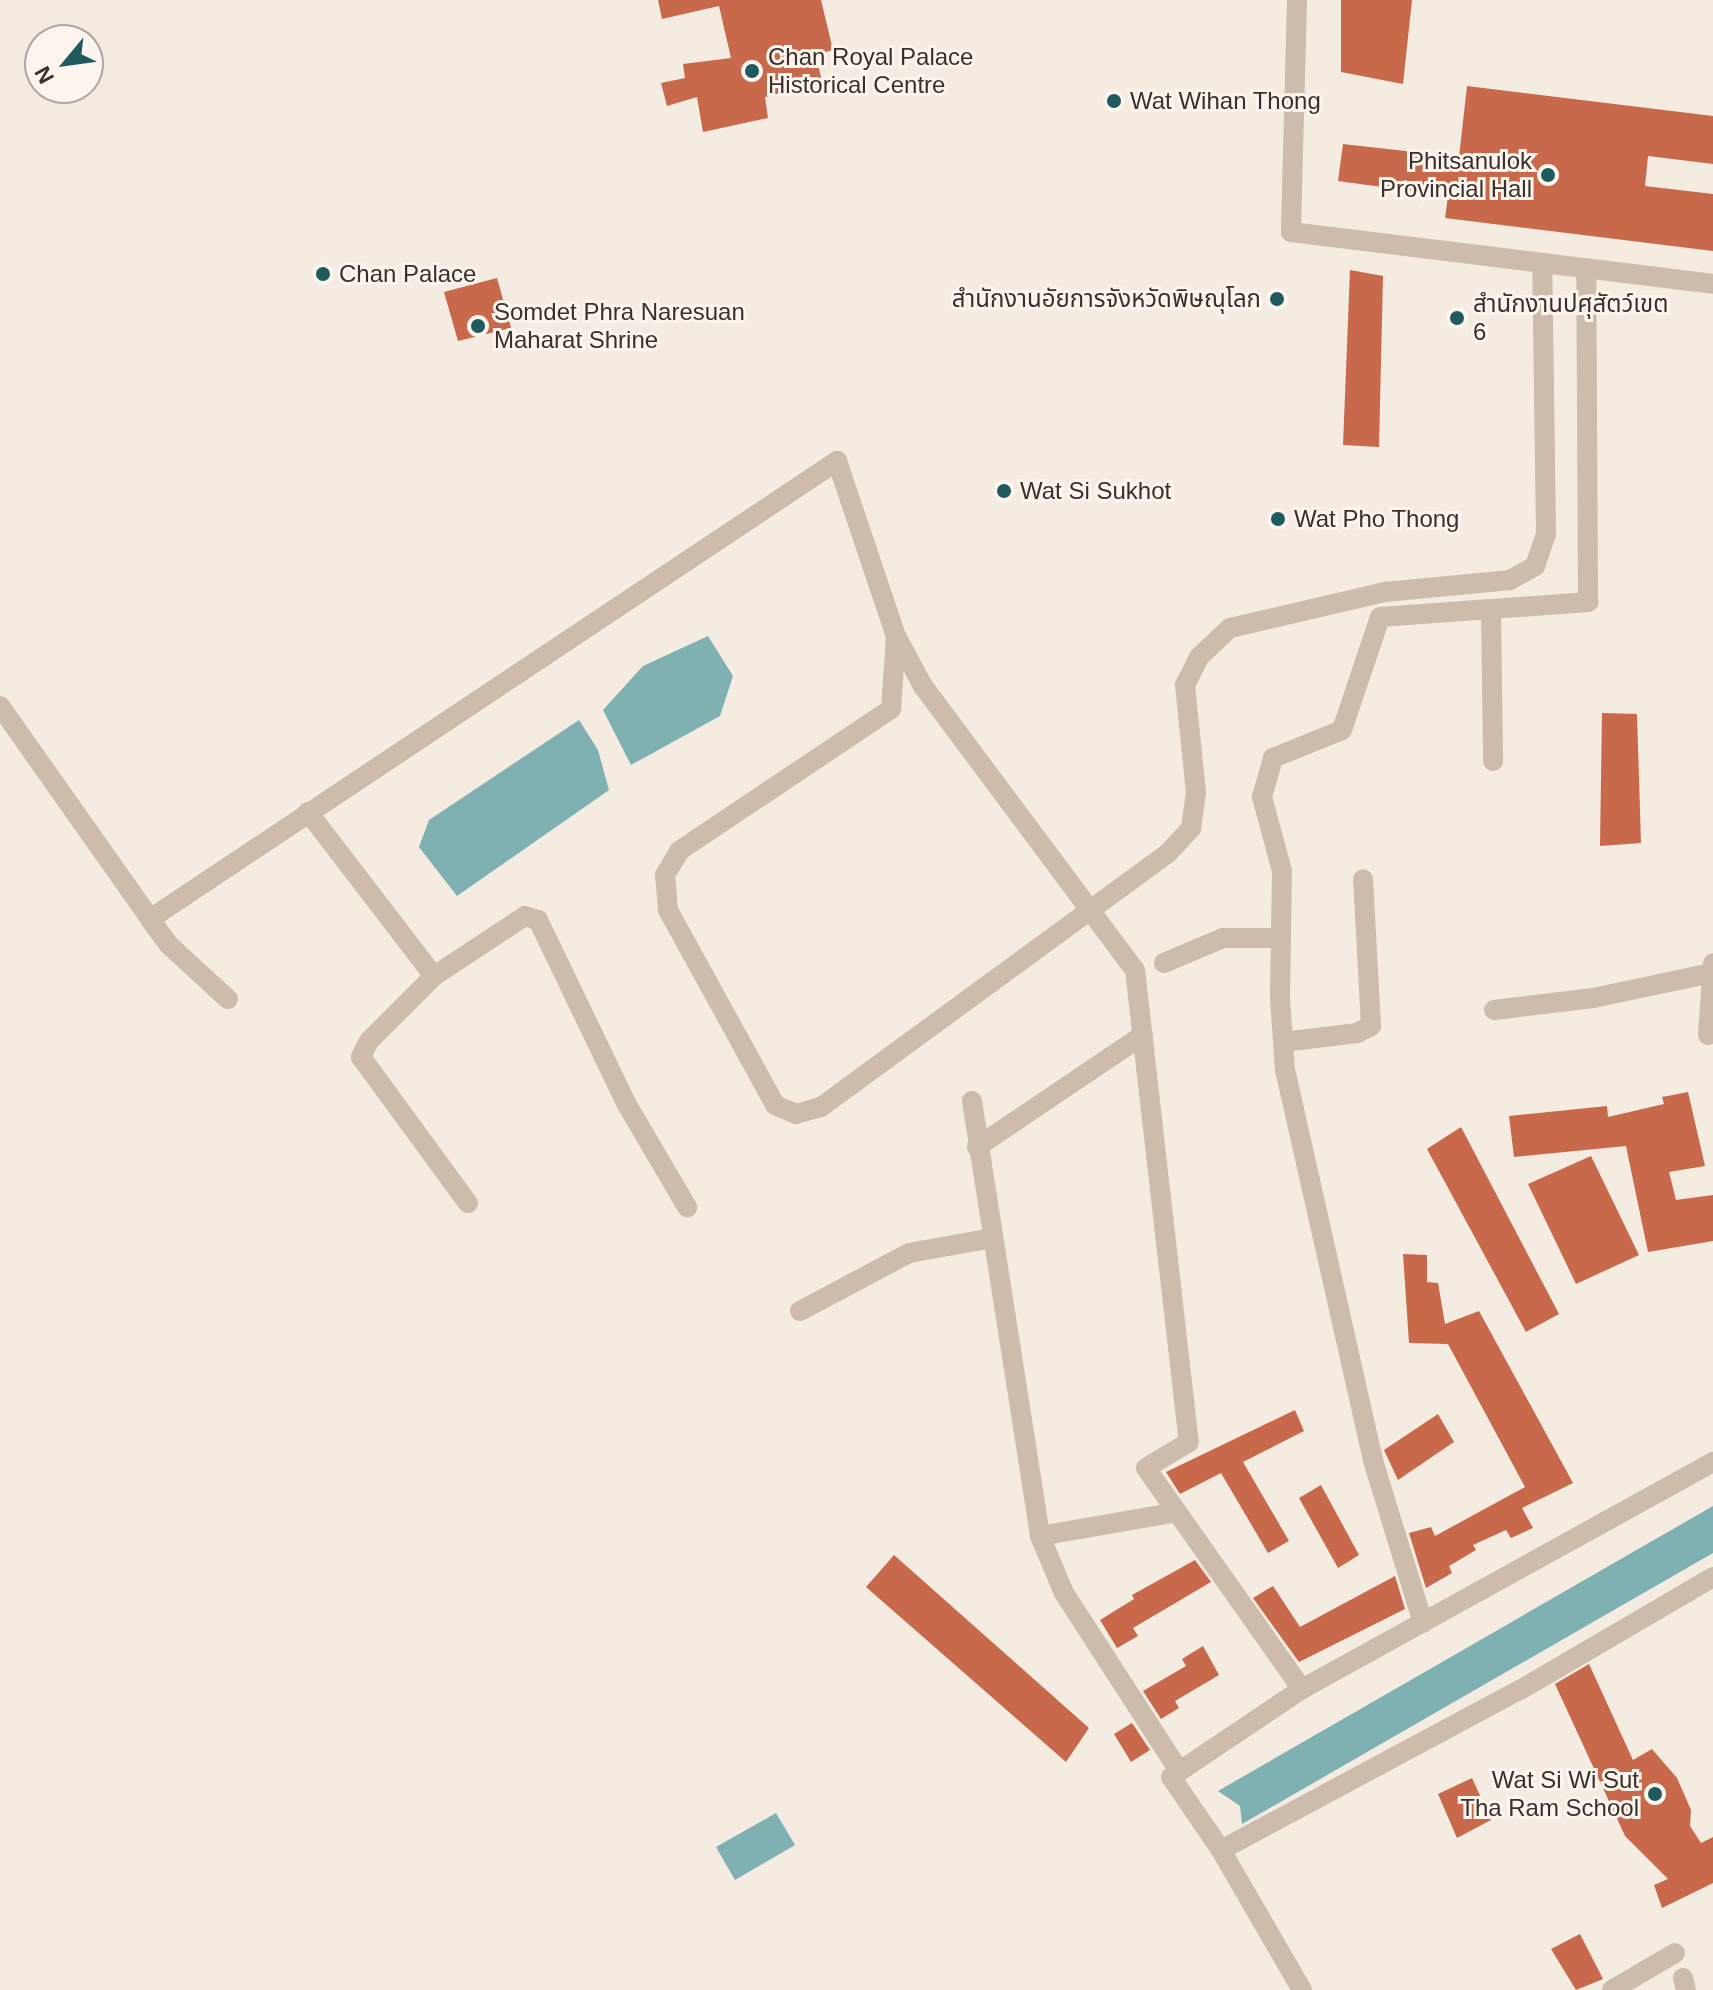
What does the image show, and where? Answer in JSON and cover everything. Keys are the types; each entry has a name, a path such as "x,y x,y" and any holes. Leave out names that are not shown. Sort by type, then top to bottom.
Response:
{"street":[{"path":"1297,0 1291,232 1713,284"},
{"path":"896,636 891,709 680,850 665,875 668,910 775,1105 796,1114 821,1107 1169,852 1191,828 1196,793 1185,685 1199,657 1230,628 1385,592 1510,580 1535,566 1546,534 1542,263"},
{"path":"1423,1623 1373,1460 1300,1139 1283,1042 1282,871 1262,797 1273,758 1342,730 1380,617 1588,602 1586,268"},
{"path":"150,919 837,461 896,636 923,686 1135,970 1189,1442 1146,1468 1302,1689"},
{"path":"1491,611 1493,761"},
{"path":"0,706 169,945 228,999"},
{"path":"308,812 434,976"},
{"path":"1283,1042 1357,1033 1371,1026 1363,879"},
{"path":"468,1203 361,1057 369,1041 434,976 525,916 538,920 626,1103 687,1207"},
{"path":"1164,963 1223,938 1281,938"},
{"path":"1494,1010 1593,998 1712,968 1708,1035"},
{"path":"977,1147 1143,1035"},
{"path":"972,1101 1040,1536 1064,1593 1221,1850 1302,1990"},
{"path":"800,1311 909,1253 992,1238"},
{"path":"1175,1774 1302,1689 1713,1462"},
{"path":"1040,1536 1177,1512"},
{"path":"1221,1850 1520,1690 1713,1577"},
{"path":"1612,1990 1675,1953"}],"water":[{"path":"708,636 733,676 720,716 631,765 603,710 643,666"},
{"path":"579,720 598,750 609,790 457,896 419,847 429,820"},
{"path":"1713,1506 1713,1553 1242,1824 1240,1806 1218,1791"},
{"path":"776,1813 795,1845 735,1880 716,1847"}],"building":[{"name":"Chan Royal Palace Historical Centre","path":"658,0 821,0 833,50 816,55 822,82 765,97 768,118 703,132 697,97 667,106 661,83 685,78 683,64 731,58 719,6 662,19"},
{"path":"1341,0 1412,0 1403,84 1341,72"},
{"name":"Phitsanulok Provincial Hall","path":"1467,86 1713,116 1713,164 1648,156 1645,186 1713,194 1713,251 1445,218 1448,196 1338,181 1343,144 1459,157"},
{"path":"1350,270 1383,276 1379,447 1343,445"},
{"path":"497,278 511,328 458,341 444,292"},
{"path":"1602,713 1637,714 1641,843 1600,846"},
{"path":"1688,1092 1705,1166 1669,1172 1676,1200 1713,1195 1713,1241 1648,1252 1626,1146 1514,1157 1509,1116 1607,1106 1608,1117 1664,1104 1662,1097"},
{"path":"1461,1127 1559,1314 1526,1332 1427,1149"},
{"path":"1591,1156 1639,1255 1576,1284 1528,1184"},
{"path":"1403,1254 1427,1255 1427,1282 1438,1283 1445,1324 1479,1311 1573,1483 1522,1508 1533,1528 1511,1538 1506,1530 1473,1545 1476,1550 1449,1566 1452,1573 1426,1588 1409,1533 1431,1527 1435,1536 1525,1487 1448,1344 1409,1343"},
{"path":"1295,1410 1304,1431 1243,1462 1289,1541 1268,1553 1221,1473 1180,1494 1166,1472"},
{"path":"1438,1414 1454,1442 1398,1480 1384,1450"},
{"path":"1321,1485 1359,1555 1338,1568 1299,1498"},
{"path":"894,1555 1089,1728 1066,1762 866,1587"},
{"path":"1195,1560 1211,1582 1133,1628 1138,1636 1117,1648 1100,1620 1134,1599 1132,1595"},
{"path":"1395,1576 1405,1609 1299,1662 1253,1598 1273,1586 1300,1627"},
{"path":"1203,1646 1219,1675 1175,1701 1179,1708 1161,1719 1143,1691 1186,1666 1182,1659"},
{"path":"1589,1664 1633,1760 1652,1749 1677,1778 1691,1810 1690,1826 1701,1843 1713,1837 1713,1883 1662,1908 1654,1885 1668,1879 1625,1836 1555,1684"},
{"path":"1132,1723 1150,1750 1131,1762 1114,1734"},
{"path":"1472,1778 1491,1820 1457,1838 1438,1794"},
{"path":"1580,1934 1603,1979 1576,1990 1551,1949"}],"place":[{"name":"Chan Royal Palace Historical Centre","path":"752,71"},
{"name":"Wat Wihan Thong","path":"1114,101"},
{"name":"Phitsanulok Provincial Hall","path":"1548,175"},
{"name":"Chan Palace","path":"323,274"},
{"name":"สำนักงานอัยการจังหวัดพิษณุโลก","path":"1277,299"},
{"name":"สำนักงานปศุสัตว์เขต 6","path":"1457,318"},
{"name":"Somdet Phra Naresuan Maharat Shrine","path":"478,326"},
{"name":"Wat Si Sukhot","path":"1004,491"},
{"name":"Wat Pho Thong","path":"1278,519"},
{"name":"Wat Si Wi Sut Tha Ram School","path":"1655,1794"}]}
